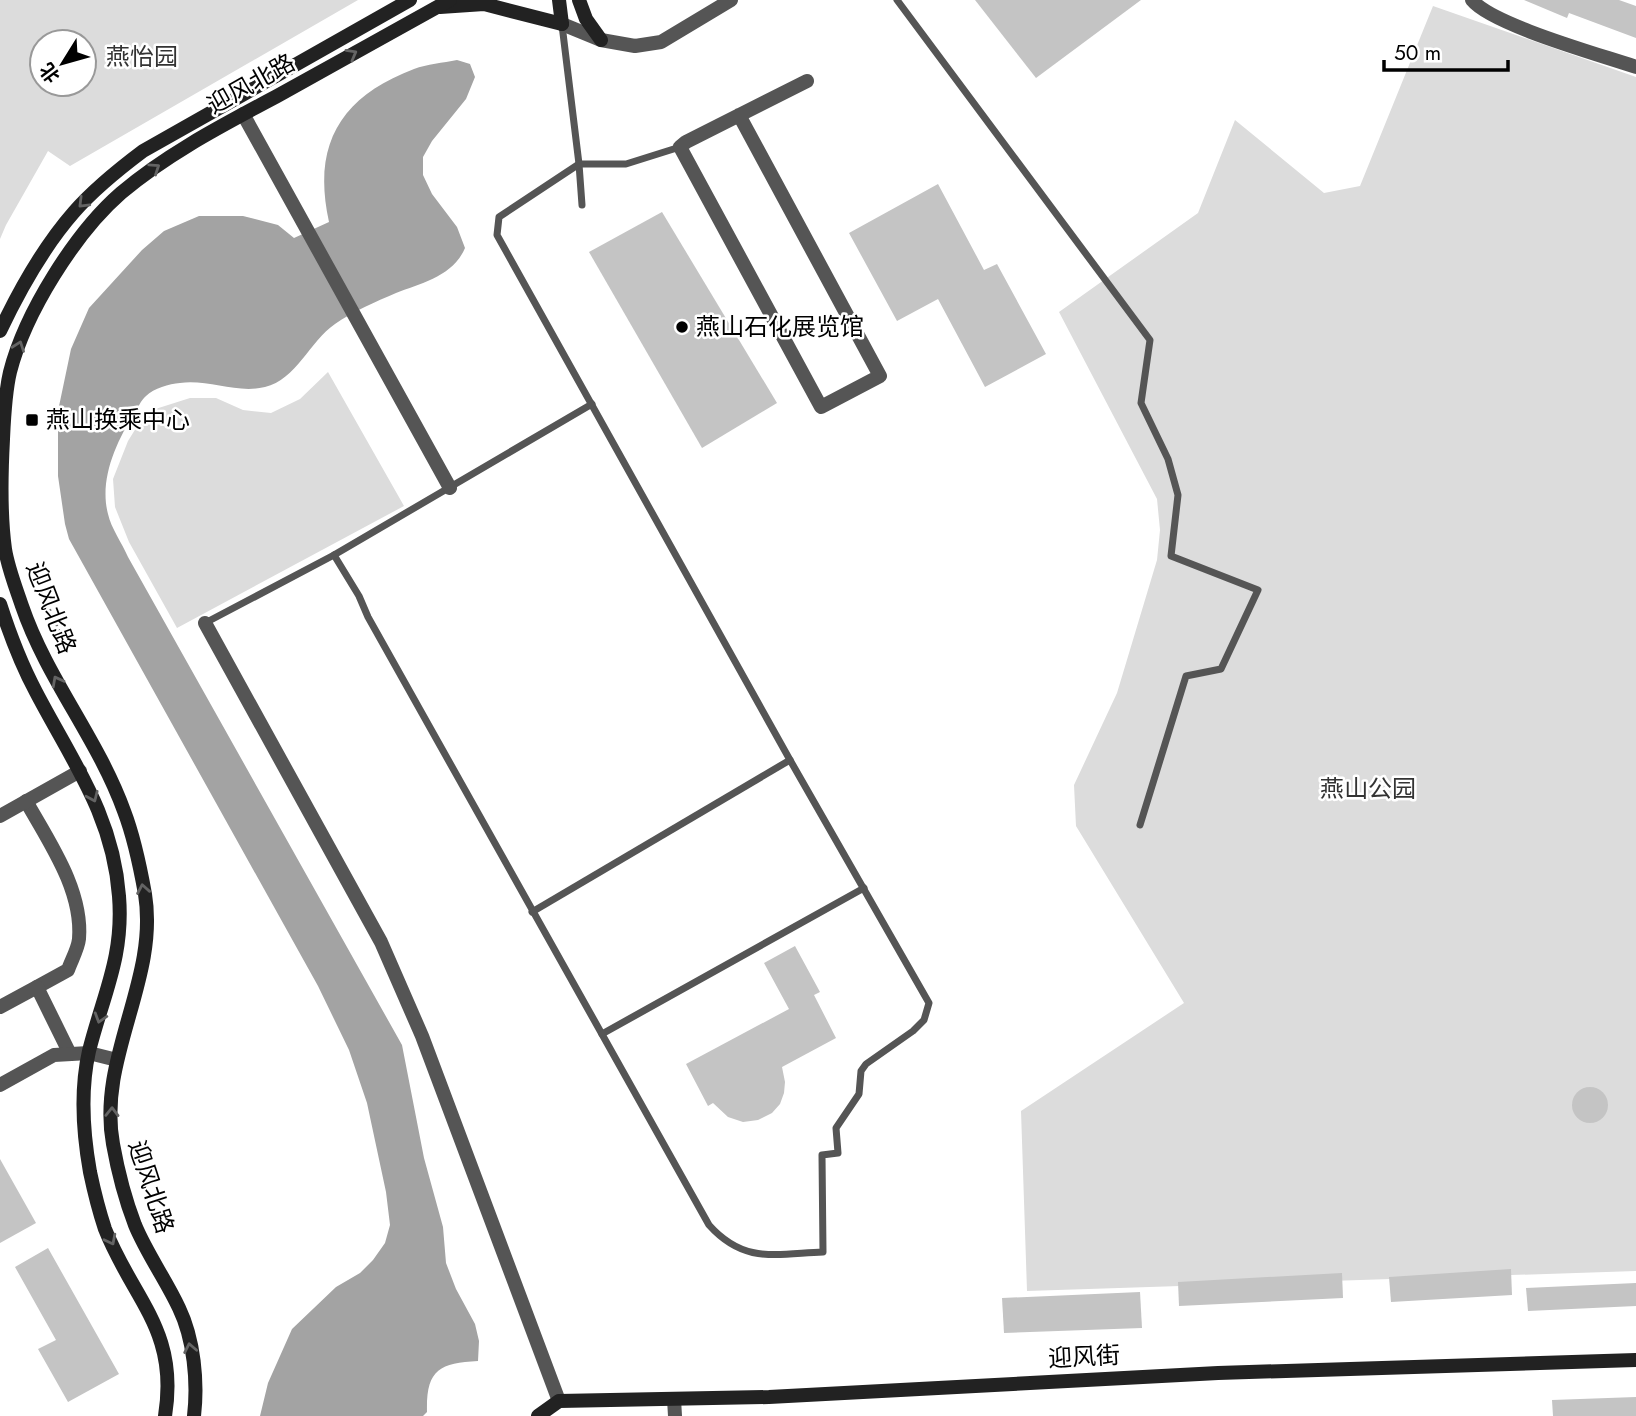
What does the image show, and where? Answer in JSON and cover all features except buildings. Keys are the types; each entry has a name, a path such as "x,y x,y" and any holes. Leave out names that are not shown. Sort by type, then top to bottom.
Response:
{"street":[{"path":"0,330 60,229 117,171 144,151 410,0"},
{"path":"513,0 601,40 635,46 661,42 732,0"},
{"path":"559,0 562,24"},
{"path":"579,0 586,19 601,40"},
{"path":"1472,0 1478,7 1512,24 1636,67"},
{"path":"444,3 484,4 562,24"},
{"name":"迎风北路","path":"194,1416 196,1401 192,1351 181,1311 136,1228 119,1178 111,1136 117,1060 142,970 148,936 145,896 124,811 107,773 55,679 23,609 5,552 0,485 4,415 10,373 21,339 36,309 76,243 101,213 141,177 195,141 444,3"},
{"path":"739,115 880,376 821,407 680,147 686,142 739,115 807,81"},
{"path":"243,114 450,488"},
{"name":"迎风北路","path":"0,604 13,645 35,691 80,771 103,819 114,857 120,931 116,964 89,1053 84,1096 84,1140 106,1229 154,1319 161,1341 169,1393 165,1416"},
{"path":"205,623 381,942 422,1036 559,1401 538,1416"},
{"path":"0,816 80,771"},
{"path":"0,1007 68,970 79,941 77,905 56,855 26,801"},
{"path":"37,987 71,1054"},
{"path":"0,1085 54,1055 89,1053 117,1060"},
{"name":"迎风街","path":"559,1401 769,1397 1218,1373 1636,1360"},
{"path":"674,1399 675,1416"}],"lane":[{"path":"897,0 1150,340 1141,403 1168,459 1178,495 1171,556 1258,590 1221,669 1186,676 1140,825"},
{"path":"562,24 582,205"},
{"path":"334,555 359,596 451,769 709,1225 720,1238 738,1250 757,1255 822,1252 822,1155 838,1153 836,1128 859,1094 861,1071 866,1063 924,1020 929,1003 497,235 499,217 579,164 626,164 680,147"},
{"path":"205,623 334,555 592,404"},
{"path":"532,912 790,760"},
{"path":"602,1034 864,888"}],"path":[{"path":"33,569 65,644"}],"green space":[{"name":"燕怡园","path":"0,0 358,0 70,166 48,151 0,239"},
{"name":"燕山公园","path":"1433,6 1636,77 1636,1271 1027,1291 1021,1111 1184,1003 1076,826 1074,785 1117,693 1157,560 1160,530 1157,499 1059,312 1198,213 1235,120 1324,193 1360,186"},
{"path":"328,372 404,506 177,628 129,542 115,507 113,479 128,441 146,412 190,398 216,398 243,410 271,413 300,399"}],"shaded area":[{"path":"457,60 470,64 475,77 466,99 432,141 423,157 423,175 432,194 457,227 465,248 460,258 436,277 373,303 335,324 286,377 276,383 244,389 191,382 171,384 149,393 127,425 115,449 106,488 109,519 128,557 402,1045 424,1158 443,1227 446,1263 456,1289 475,1324 479,1341 478,1361 444,1367 432,1378 427,1412 423,1416 260,1416 268,1383 292,1329 336,1287 360,1273 385,1243 390,1225 386,1192 367,1103 349,1050 318,986 69,539 58,476 58,411 71,349 89,308 142,250 164,231 199,216 243,216 278,225 294,238 329,222 325,170 329,147 337,127 350,109 388,80 419,67"}],"place":[{"name":"燕山石化展览馆","path":"682,327"},
{"name":"燕山换乘中心","path":"32,420"}]}
